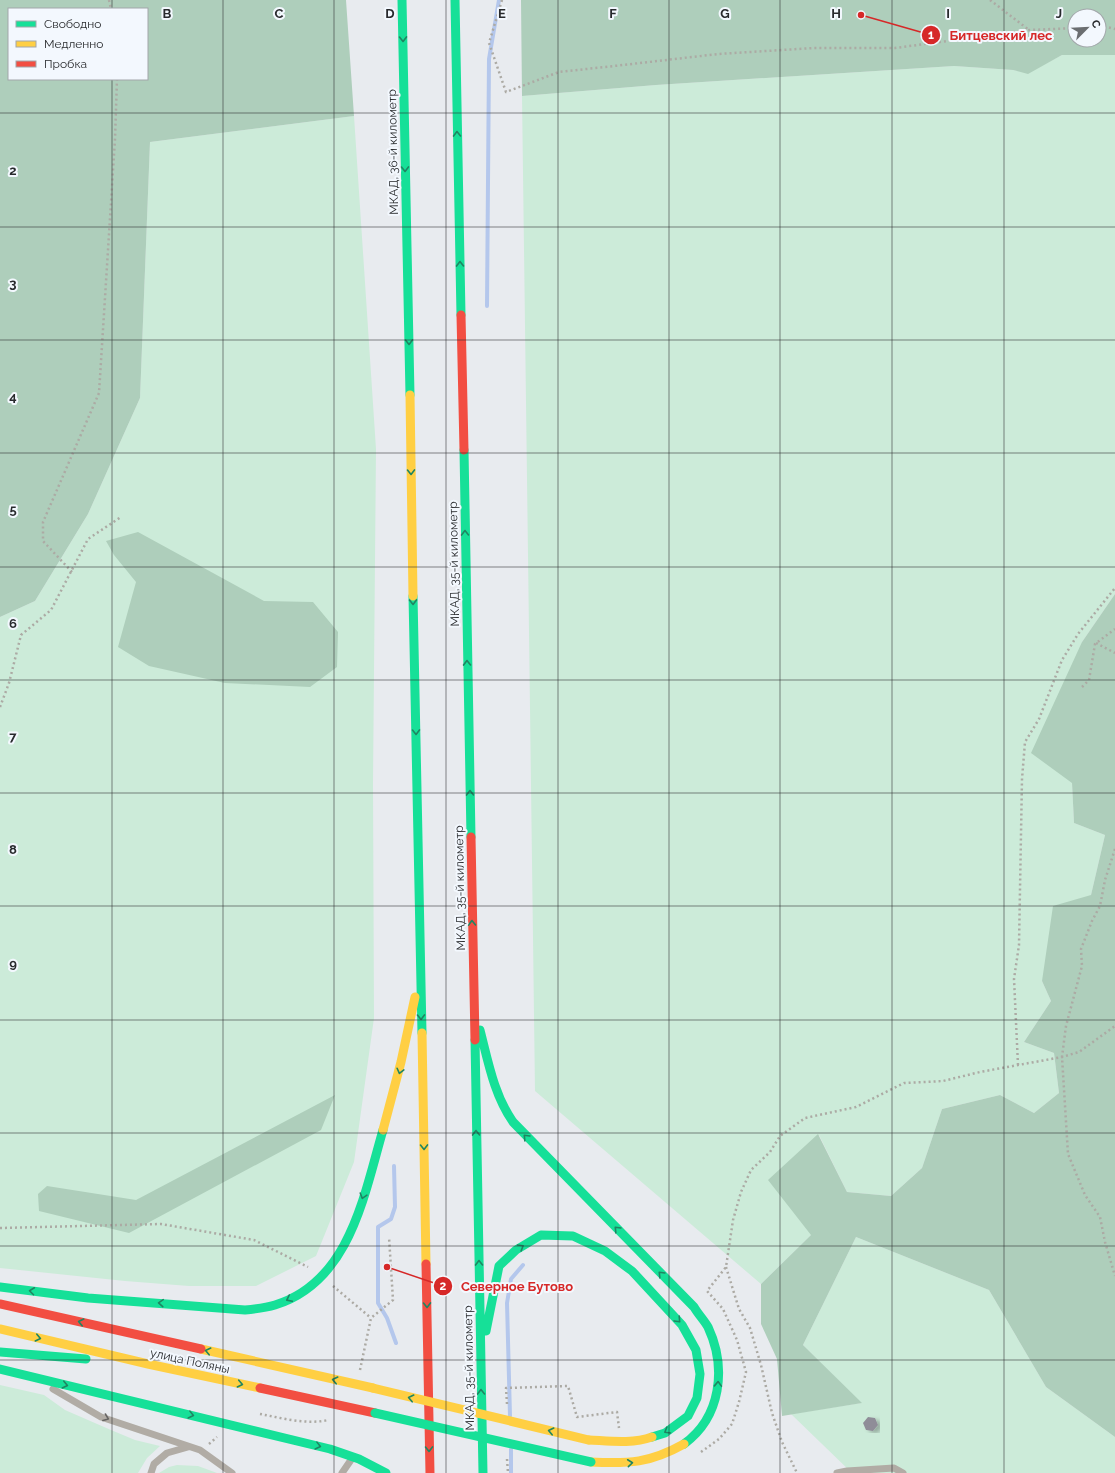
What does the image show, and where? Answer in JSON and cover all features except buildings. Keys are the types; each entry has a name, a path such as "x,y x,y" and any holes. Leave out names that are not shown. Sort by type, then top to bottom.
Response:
{"main road":[{"name":"МКАД, 36-й километр","path":"402,0 420,936"},
{"name":"МКАД, 35-й километр","path":"455,0 483,1473"},
{"path":"0,1287 88,1298 245,1310 267,1307 285,1301 301,1293 321,1276 332,1264 345,1246 354,1225 394,1094 407,1043 412,1012 420,936"},
{"path":"420,936 430,1473"},
{"name":"улица Поляны","path":"0,1329 148,1364 591,1462 622,1464 643,1461 668,1453 688,1442 703,1428 715,1406 719,1385 716,1356 709,1329 694,1307 520,1130 504,1109 490,1071 480,1029 473,962"},
{"name":"улица Поляны","path":"0,1304 373,1388 589,1440 618,1442 644,1440 665,1433 688,1416 697,1398 700,1374 696,1350 682,1325 632,1271 606,1251 573,1236 541,1235 516,1250 499,1266 480,1358"},
{"path":"0,1352 148,1364"},
{"path":"0,1369 353,1456 374,1465 386,1473"}],"lane":[{"path":"36,1378 101,1417 200,1450 232,1473"},
{"path":"151,1473 154,1464 167,1453 188,1447"},
{"path":"342,1473 353,1456"},
{"path":"837,1473 894,1468 902,1473"}],"path":[{"path":"502,0 489,43 506,92 559,72 733,53 814,48 894,48 1030,30 1067,28"},
{"path":"990,0 1030,30"},
{"path":"72,572 43,540 43,522 99,393 115,139 117,80"},
{"path":"0,707 9,683 21,635 51,610 88,539 121,517"},
{"path":"1018,1065 1014,979 1019,945 1022,779 1025,742 1040,719 1062,660 1078,634 1115,588"},
{"path":"1082,687 1089,680 1096,644 1115,628"},
{"path":"1096,644 1115,653"},
{"path":"1115,849 1105,880 1100,906 1092,921 1081,949 1082,966 1066,1026 1062,1057 1068,1154 1085,1196 1100,1217 1105,1242 1115,1276"},
{"path":"797,1473 782,1442 772,1413 761,1365 750,1328 739,1309 726,1267 733,1220 751,1170 770,1152 780,1136 805,1118 856,1107 904,1083 943,1081 980,1072 1062,1057 1079,1052 1115,1026"},
{"path":"0,1228 161,1224 254,1240 315,1271 371,1318"},
{"path":"360,1374 362,1356 371,1318 392,1300 389,1237"},
{"path":"706,1291 726,1267"},
{"path":"506,1388 568,1386 577,1417 617,1412 620,1433"}],"green space":[{"path":"0,0 346,0 354,116 150,142 140,398 88,514 35,601 0,617"},
{"path":"521,0 1115,0 1115,55 1062,55 1028,74 1013,70 954,66 656,85 522,96"},
{"path":"1062,55 1115,55 1115,594 1082,642 1072,783 1074,823 1105,835 1091,895 1042,981 1051,1001 1024,1042 1054,1053 1059,1093 1034,1113 1000,1095 942,1109 922,1168 891,1196 847,1192 819,1135 811,1235 761,1284 535,1091 522,96 656,85 954,66 1013,70 1028,73"},
{"path":"354,116 376,449 373,784 374,1018 354,1162 316,1256 256,1286 189,1286 0,1268 0,617 35,601 88,514 140,398 150,142"},
{"path":"138,532 264,601 313,602 338,632 337,667 310,687 225,683 149,666 118,647 136,582 114,555 106,541"},
{"path":"1115,594 1115,1437 1046,1387 989,1290 856,1237 803,1345 862,1403 782,1416 777,1359 761,1324 761,1284 811,1235 768,1180 818,1134 847,1192 891,1196 922,1168 942,1109 1000,1095 1034,1113 1059,1093 1054,1053 1024,1042 1051,1001 1042,981 1053,906 1091,895 1105,835 1074,823 1072,783 1031,753 1082,642"},
{"path":"335,1095 321,1130 129,1233 39,1211 38,1194 47,1186 136,1200"},
{"path":"856,1237 989,1290 1046,1387 1115,1437 1115,1473 852,1473 791,1414 861,1403 803,1345"},
{"path":"0,1385 44,1395 65,1410 135,1440 160,1446 147,1458 138,1473 0,1473"},
{"path":"177,1465 198,1466 217,1473 159,1473 169,1467"}],"waterway":[{"path":"487,306 489,59 499,0"},
{"path":"394,1166 395,1207 391,1219 378,1227 378,1303 387,1318 396,1343"},
{"path":"510,1416 507,1303 511,1279 523,1265"},
{"path":"511,1449 511,1473"}],"traffic: fast":[{"path":"402,0 410,395"},
{"path":"455,0 461,315"},
{"path":"464,450 471,837"},
{"path":"413,596 422,1033"},
{"path":"480,1030 496,1089 506,1112 513,1122 694,1307 708,1327 714,1343 717,1359 719,1375 717,1391 713,1406 706,1420 696,1433 684,1444"},
{"path":"475,1040 483,1473"},
{"path":"0,1287 88,1298 245,1310 275,1305 300,1294 321,1277 337,1257 350,1233 360,1208 369,1182 383,1130"},
{"path":"486,1331 499,1266 516,1250 541,1235 573,1236 605,1251 632,1271 682,1325 696,1350 700,1374 697,1398 688,1416 665,1433 652,1437"},
{"path":"0,1352 86,1359"},
{"path":"0,1369 330,1449 359,1459 386,1473"},
{"path":"375,1413 591,1462"}],"traffic: slow":[{"path":"410,395 413,596"},
{"path":"383,1130 401,1062 415,997"},
{"path":"422,1033 426,1264"},
{"path":"0,1329 148,1364 260,1388"},
{"path":"201,1349 373,1388"},
{"path":"373,1388 589,1440"},
{"path":"589,1440 637,1441 652,1437"},
{"path":"591,1462 617,1463 650,1459 684,1444"}],"traffic: jam":[{"path":"461,315 464,450"},
{"path":"471,837 475,1040"},
{"path":"426,1264 430,1473"},
{"path":"0,1304 201,1349"},
{"path":"260,1388 375,1413"}],"place":[{"name":"Битцевский лес","path":"861,15"},
{"name":"Северное Бутово","path":"387,1267"}]}
